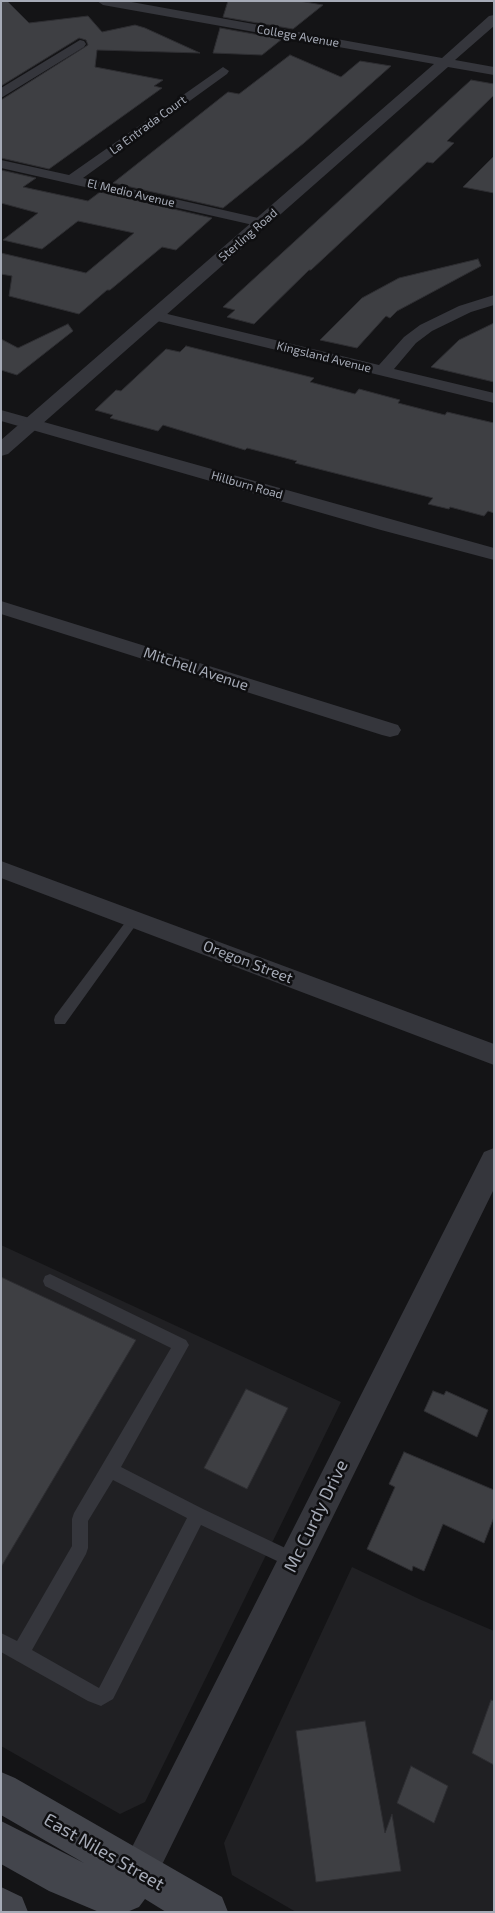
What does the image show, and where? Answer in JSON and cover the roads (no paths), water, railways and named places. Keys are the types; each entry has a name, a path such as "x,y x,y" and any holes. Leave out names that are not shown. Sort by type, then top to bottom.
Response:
{"main road":[{"name":"East Niles Street","path":"1,1792 207,1912"},
{"path":"1,1841 64,1876 102,1892 116,1894 124,1892 139,1872"},
{"path":"1,1908 7,1912"}],"street":[{"name":"College Avenue","path":"103,1 494,71"},
{"name":"Sterling Road","path":"1,450 494,19"},
{"path":"1,94 80,44"},
{"name":"La Entrada Court","path":"72,180 223,71"},
{"name":"El Medio Avenue","path":"1,164 262,223"},
{"path":"383,372 410,340 426,328 465,309 494,300"},
{"name":"Kingsland Avenue","path":"155,316 494,398"},
{"name":"Hillburn Road","path":"1,415 388,526 494,554"},
{"name":"Mitchell Avenue","path":"1,607 390,730"},
{"name":"Oregon Street","path":"1,869 494,1055"},
{"name":"Mc Curdy Drive","path":"139,1872 494,1160"}],"lane":[{"path":"60,1020 134,919"},
{"path":"20,1653 80,1548 80,1519 110,1470 180,1345 50,1281"},
{"path":"110,1470 294,1561"},
{"path":"1,1642 94,1695 101,1696 107,1693 197,1514"}]}
